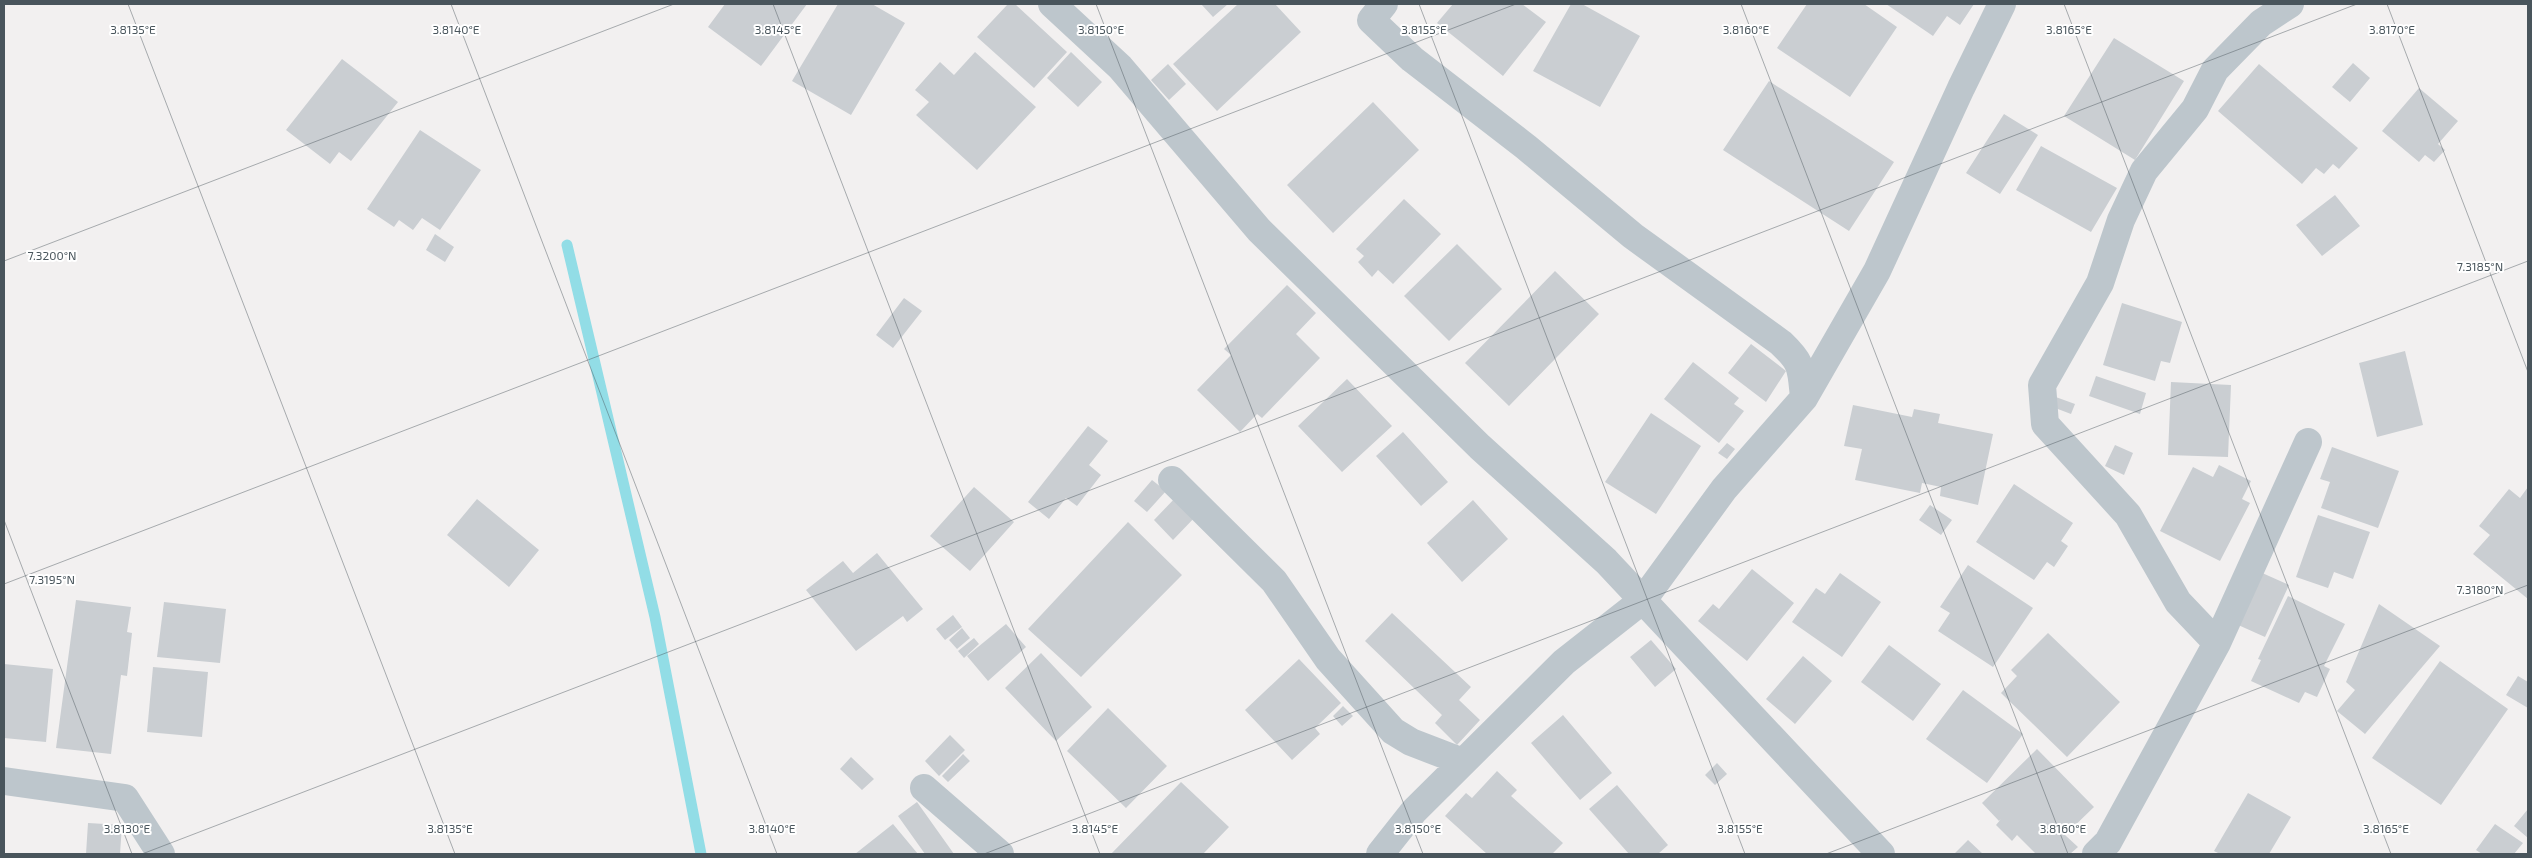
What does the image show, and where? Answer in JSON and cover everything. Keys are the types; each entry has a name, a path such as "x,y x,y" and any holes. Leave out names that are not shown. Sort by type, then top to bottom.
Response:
{"street":[{"path":"1052,4 1120,67 1259,230 1480,447 1606,561 1881,854"},
{"path":"1384,4 1371,20 1412,59 1526,147 1633,236 1781,343 1796,357 1801,371 1804,398"},
{"path":"1380,854 1414,811 1564,662 1642,600 1724,489 1804,398 1877,271 1961,88 2002,4"},
{"path":"2217,643 2178,602 2128,515 2045,424 2042,386 2100,283 2121,220 2144,171 2195,109 2215,70 2261,23 2290,4"},
{"path":"2096,854 2108,842 2217,643 2308,442"},
{"path":"1172,480 1274,581 1328,659 1393,731 1411,742 1463,762"},
{"path":"4,781 125,798 161,854"},
{"path":"924,788 1000,854"}],"building":[{"path":"725,4 807,4 761,66 708,27"},
{"path":"838,4 872,4 905,23 851,115 792,81"},
{"path":"1008,4 1015,4 1067,52 1034,88 977,37"},
{"path":"1201,4 1228,4 1213,17"},
{"path":"1238,4 1275,4 1301,32 1217,111 1173,64"},
{"path":"1453,4 1522,4 1546,22 1503,76 1437,23"},
{"path":"1571,4 1582,4 1640,36 1600,107 1533,71"},
{"path":"1807,4 1864,4 1897,27 1850,97 1777,48"},
{"path":"1886,4 1974,4 1960,25 1947,16 1933,36"},
{"path":"2114,38 2184,81 2135,160 2064,116"},
{"path":"975,52 1036,107 977,170 916,115 929,102 915,90 940,62 954,75"},
{"path":"1071,52 1102,82 1078,107 1047,78"},
{"path":"342,59 398,102 351,161 339,152 330,164 286,130"},
{"path":"2353,63 2370,78 2350,102 2332,87"},
{"path":"1168,64 1186,84 1169,100 1151,80"},
{"path":"2259,64 2358,148 2339,169 2333,164 2324,174 2316,168 2302,184 2218,111"},
{"path":"1769,81 1894,162 1849,231 1723,150"},
{"path":"2419,88 2458,121 2438,144 2445,150 2434,162 2425,155 2419,162 2382,131"},
{"path":"1373,102 1419,150 1333,233 1287,185"},
{"path":"2004,114 2038,135 2000,194 1966,173"},
{"path":"420,130 481,170 440,230 422,218 413,230 399,220 394,227 367,209"},
{"path":"2041,146 2117,188 2091,232 2016,190"},
{"path":"2335,195 2360,226 2322,256 2296,225"},
{"path":"1404,199 1441,234 1393,284 1378,270 1372,277 1358,262 1364,256 1356,249"},
{"path":"435,234 454,247 445,262 426,250"},
{"path":"1457,244 1502,289 1449,341 1404,296"},
{"path":"1555,271 1599,314 1509,406 1465,363"},
{"path":"1287,285 1316,313 1296,334 1320,358 1262,418 1257,414 1240,432 1197,390 1231,355 1224,349"},
{"path":"904,298 922,311 893,348 876,335"},
{"path":"2122,303 2182,322 2170,363 2161,361 2155,381 2103,365"},
{"path":"1751,344 1786,371 1766,402 1728,373"},
{"path":"2405,351 2423,425 2377,437 2359,363"},
{"path":"1693,362 1739,398 1734,404 1744,411 1719,443 1664,399"},
{"path":"2096,376 2146,393 2140,414 2089,396"},
{"path":"1347,379 1392,426 1342,472 1298,426"},
{"path":"2171,382 2231,385 2228,457 2168,455"},
{"path":"2053,396 2075,404 2071,414 2050,406"},
{"path":"1853,405 1912,417 1914,409 1940,414 1938,423 1993,434 1978,505 1940,496 1941,487 1922,483 1920,493 1855,480 1862,449 1844,446"},
{"path":"1651,413 1701,446 1656,514 1605,482"},
{"path":"1088,426 1108,441 1089,465 1101,475 1077,506 1066,498 1049,519 1028,502"},
{"path":"1403,432 1448,482 1421,506 1376,456"},
{"path":"1727,443 1735,449 1727,459 1718,453"},
{"path":"2115,445 2133,453 2124,475 2105,466"},
{"path":"2332,447 2399,471 2378,528 2321,508 2330,482 2320,479"},
{"path":"2219,465 2251,481 2242,499 2250,503 2220,561 2160,531 2193,467 2213,477"},
{"path":"1152,480 1166,491 1147,512 1134,501"},
{"path":"2014,484 2073,523 2061,541 2068,546 2054,567 2047,562 2034,580 1976,542"},
{"path":"974,487 1014,522 970,571 930,536"},
{"path":"2528,487 2528,599 2473,554 2490,535 2479,526 2509,489 2520,498"},
{"path":"1178,495 1197,515 1173,540 1154,520"},
{"path":"477,499 539,550 509,587 447,535"},
{"path":"1473,500 1508,539 1462,582 1427,543"},
{"path":"1930,505 1952,520 1941,535 1919,520"},
{"path":"2318,515 2370,532 2353,579 2334,572 2328,588 2296,577"},
{"path":"1128,522 1182,575 1081,677 1028,629"},
{"path":"877,553 923,609 907,622 903,616 856,651 806,590 843,561 853,573"},
{"path":"1968,565 2033,608 1993,667 1938,631 1950,613 1940,607"},
{"path":"1752,569 1794,603 1747,661 1698,621 1713,604 1719,609"},
{"path":"2260,572 2289,585 2265,637 2236,624"},
{"path":"1840,573 1881,602 1842,657 1792,622 1816,588 1825,594"},
{"path":"2288,596 2345,624 2324,666 2330,669 2317,697 2305,692 2299,703 2251,681 2261,660 2258,659"},
{"path":"76,600 131,607 127,632 132,633 127,676 121,675 111,754 56,748"},
{"path":"164,602 226,609 220,663 157,657"},
{"path":"2379,604 2440,646 2365,734 2337,711 2355,690 2346,682"},
{"path":"1392,613 1471,687 1459,700 1480,720 1457,745 1435,723 1442,715 1365,641"},
{"path":"953,615 962,627 945,640 936,629"},
{"path":"1006,624 1026,647 988,681 967,656"},
{"path":"962,628 970,638 957,649 949,640"},
{"path":"2048,633 2120,702 2067,757 2001,693 2017,676 2011,670"},
{"path":"974,638 979,644 964,658 958,651"},
{"path":"1651,640 1676,669 1655,687 1630,657"},
{"path":"1889,645 1941,684 1913,721 1861,682"},
{"path":"1041,653 1092,707 1056,741 1005,688"},
{"path":"1803,656 1832,681 1795,724 1766,699"},
{"path":"1299,659 1341,703 1315,728 1320,734 1292,760 1245,710"},
{"path":"2440,661 2508,709 2441,805 2372,758"},
{"path":"4,664 53,669 46,742 4,738"},
{"path":"153,667 208,672 202,737 147,732"},
{"path":"2518,676 2528,682 2528,708 2506,695"},
{"path":"1963,690 2023,734 1987,783 1926,739"},
{"path":"1343,706 1353,716 1342,726 1333,716"},
{"path":"1108,708 1167,766 1126,808 1067,751"},
{"path":"1563,715 1612,773 1580,800 1531,743"},
{"path":"950,735 965,750 939,776 925,761"},
{"path":"2037,749 2094,807 2065,835 2078,847 2070,854 2036,854 2017,835 2012,841 1996,825 2001,819 1999,821 1982,803"},
{"path":"963,754 970,761 948,782 942,776"},
{"path":"851,757 874,779 862,790 840,769"},
{"path":"1717,763 1727,774 1715,785 1705,775"},
{"path":"1497,771 1517,790 1511,796 1563,843 1552,854 1487,854 1445,816 1466,793 1472,798"},
{"path":"1181,782 1229,827 1203,854 1111,854"},
{"path":"1617,785 1668,845 1658,854 1629,854 1589,809"},
{"path":"2248,793 2291,817 2269,854 2220,854 2214,851"},
{"path":"917,802 954,854 925,854 898,816"},
{"path":"2528,809 2528,838 2514,826"},
{"path":"88,823 122,825 120,854 86,854"},
{"path":"893,824 918,854 855,854"},
{"path":"2495,824 2523,843 2514,854 2482,854 2476,850"},
{"path":"1968,840 1983,854 1954,854"}],"waterway":[{"path":"567,245 655,617 701,854"}]}
